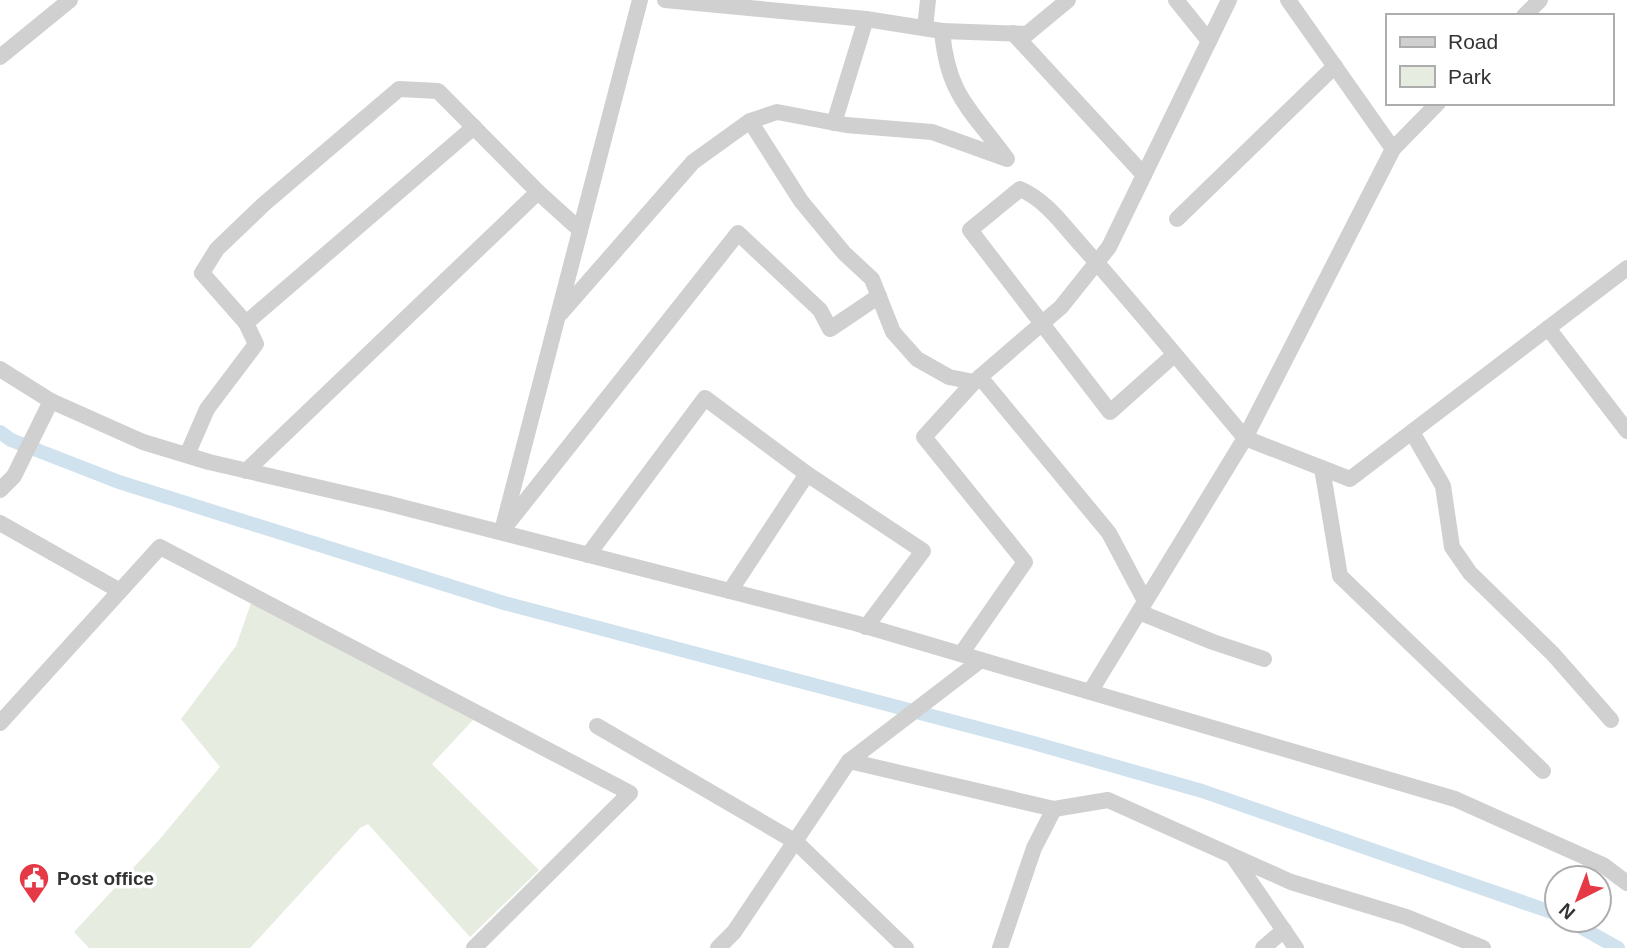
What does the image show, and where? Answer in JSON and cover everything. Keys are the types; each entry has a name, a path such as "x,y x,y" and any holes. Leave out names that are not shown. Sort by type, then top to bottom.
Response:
{"street":[{"path":"501,532 640,0"},
{"path":"665,0 866,19 942,30 1027,34 1068,0"},
{"path":"925,28 928,0"},
{"path":"1176,0 1209,41"},
{"path":"961,654 1025,562 924,437 977,379 1061,307 1109,247 1229,0"},
{"path":"1288,0 1393,149"},
{"path":"1526,14 1540,0"},
{"path":"1,54 64,2"},
{"path":"834,123 866,19"},
{"path":"557,317 693,162 750,121 776,112 834,123 932,132 1007,159 962,103 946,66 942,30"},
{"path":"1013,33 1144,174"},
{"path":"1177,219 1335,66"},
{"path":"187,455 207,409 256,344 246,323 202,273 217,249 264,205 399,89 438,91 538,192 580,230"},
{"path":"1090,692 1245,438 1393,149 1436,105"},
{"path":"750,121 801,201 844,253 872,279 893,332 917,359 949,377 977,379 1109,533 1142,606 1213,642 1264,659"},
{"path":"246,323 474,127"},
{"path":"1174,355 1110,412 970,230 1020,188 1036,196 1097,263 1245,438 1350,479 1627,268"},
{"path":"246,471 538,192"},
{"path":"501,532 738,233 820,310 830,328 879,296"},
{"path":"1548,328 1627,431"},
{"path":"0,369 51,401 143,442 246,471 501,532 866,627 1455,799 1604,865 1627,883"},
{"path":"588,555 705,398 807,474 923,551 866,627"},
{"path":"0,490 7,471 36,431 51,401"},
{"path":"1412,432 1443,486 1452,547 1470,573 1553,654 1611,720"},
{"path":"1322,468 1340,576 1543,771"},
{"path":"730,591 807,474"},
{"path":"0,523 120,591"},
{"path":"0,723 160,547 630,793 474,948"},
{"path":"718,948 734,932 849,761 981,660"},
{"path":"597,726 796,842 906,948"},
{"path":"849,761 1054,809 1108,800 1291,882 1406,917 1483,948"},
{"path":"1000,948 1034,848 1054,809"},
{"path":"1234,857 1296,948"},
{"path":"1263,948 1284,930"}],"green space":[{"path":"251,603 473,720 432,764 539,870 470,937 368,824 360,828 250,948 89,948 74,932 159,840 220,767 181,719 236,646"}],"waterway":[{"path":"0,432 11,440 119,482 504,603 1030,742 1202,791 1543,909"},
{"path":"1593,934 1618,948"}],"place":[{"name":"Post office","path":"34,905"}]}
